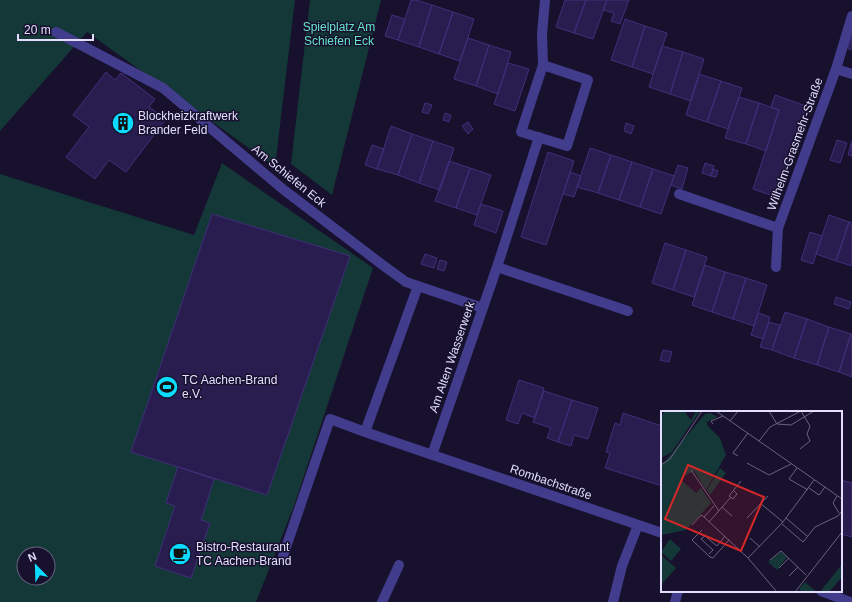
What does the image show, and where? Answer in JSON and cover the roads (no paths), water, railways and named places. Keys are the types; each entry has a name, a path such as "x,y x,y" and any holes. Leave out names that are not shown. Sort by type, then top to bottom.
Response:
{"street":[{"path":"543,65 588,80 567,146 521,132 543,65 542,34 545,0"},
{"name":"Wilhelm-Grasmehr-Straße","path":"776,266 778,228 836,69 852,16"},
{"name":"Am Schiefen Eck","path":"56,32 163,88 284,190 406,282 483,308"},
{"name":"Wilhelm-Grasmehr-Straße","path":"836,69 852,74"},
{"name":"Am Alten Wasserwerk","path":"432,455 497,267 539,137"},
{"name":"Wilhelm-Grasmehr-Straße","path":"679,194 778,228"},
{"path":"497,267 628,311"},
{"path":"365,432 418,286"},
{"name":"Rombachstraße","path":"283,556 330,419 661,533"},
{"path":"613,602 622,566 638,525"},
{"path":"382,602 399,565"},
{"path":"674,602 678,592"},
{"path":"824,592 850,602"}],"place":[{"name":"Blockheizkraftwerk Brander Feld","path":"123,123"},
{"name":"TC Aachen-Brand e.V.","path":"167,387"},
{"name":"Bistro-Restaurant TC Aachen-Brand","path":"180,554"}],"park label":[{"name":"Spielplatz Am Schiefen Eck","path":"339,34"}]}
